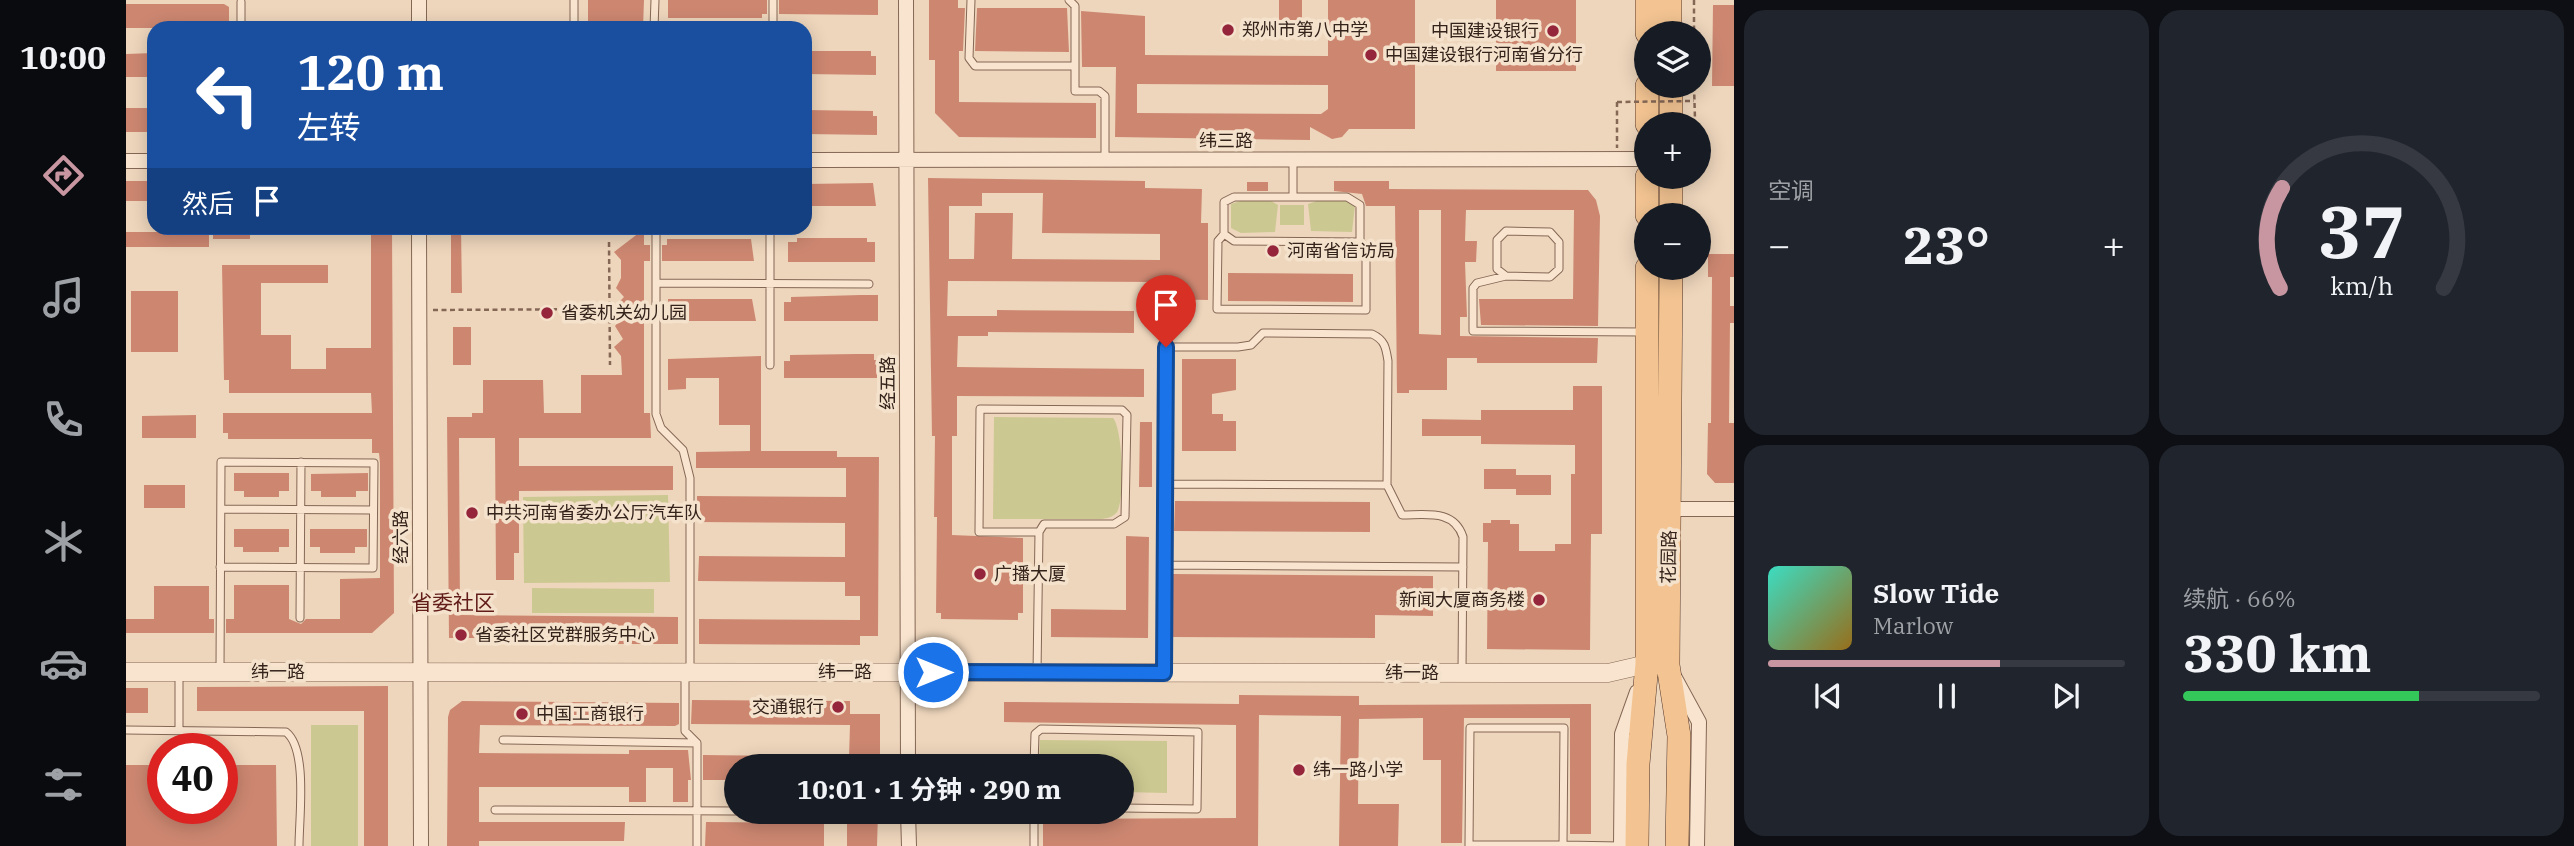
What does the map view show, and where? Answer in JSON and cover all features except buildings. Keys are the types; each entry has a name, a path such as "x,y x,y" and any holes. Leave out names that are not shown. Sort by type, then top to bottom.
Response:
{"main road":[{"path":"1647,0 1647,21"},
{"path":"1670,0 1671,21"},
{"name":"花园路","path":"1647,280 1658,665 1679,736 1677,846"},
{"name":"花园路","path":"1637,846 1638,764 1658,665 1670,509 1671,280"},
{"path":"1653,846 1658,665"},
{"path":"1658,665 1665,846"}],"street":[{"path":"419,0 419,21"},
{"name":"经五路","path":"905,0 908,754"},
{"name":"纬三路","path":"812,160 1634,159"},
{"path":"126,161 147,161"},
{"name":"经六路","path":"419,235 421,846"},
{"path":"1670,509 1734,509"},
{"path":"1621,846 1622,734 1658,665 1699,722 1697,846"},
{"name":"纬一路","path":"126,671 1608,673 1658,665"},
{"path":"908,824 909,846"}],"lane":[{"path":"574,0 574,21"},
{"path":"654,21 655,0"},
{"path":"773,0 773,21"},
{"path":"971,0 969,58 975,66 1075,66"},
{"path":"1069,0 1075,6 1075,91 1099,91 1105,96 1105,160"},
{"path":"241,2 241,21"},
{"path":"1293,160 1293,197"},
{"path":"1224,233 1234,241 1360,242 1366,247 1366,310 1217,309 1218,241 1224,233 1224,202 1234,197 1348,197 1360,205 1360,242"},
{"path":"1506,276 1497,269 1497,240 1506,231 1550,232 1559,242 1559,269 1550,276 1506,276 1477,283 1473,288 1473,331 1647,332"},
{"path":"656,235 656,414 661,428 683,450 690,478 685,731 697,743 696,846"},
{"path":"770,235 770,365"},
{"path":"656,283 869,284"},
{"path":"1164,673 1166,347 1238,347 1251,345 1263,333 1372,334 1380,338 1386,346 1387,485 1402,514 1443,515 1455,520 1463,537 1462,673"},
{"path":"1037,673 1039,532 1044,524 1114,524 1125,517 1127,415 1122,410 980,409 979,532 1039,532"},
{"path":"220,567 373,568 374,463 221,462 220,567 220,672"},
{"path":"300,618 301,462"},
{"path":"1166,484 1387,485"},
{"path":"221,509 373,510"},
{"path":"1165,565 1463,567"},
{"path":"179,672 179,730"},
{"path":"1563,845 1564,728 1470,728 1469,845 1621,846"},
{"path":"126,730 274,729 294,738 299,753 299,846"},
{"path":"1034,754 1035,734 1041,729 1198,732 1197,809 1134,807"},
{"path":"503,740 697,743"},
{"path":"495,810 724,811"},
{"path":"1034,824 1034,846"}],"path":[{"path":"1694,0 1694,21"},
{"path":"1618,130 1617,102 1694,101 1695,112"},
{"path":"609,243 610,365"},
{"path":"419,310 609,309"}],"shaded area":[{"path":"1240,201 1271,201 1278,205 1275,232 1241,233 1231,228 1231,204"},
{"path":"1317,201 1348,201 1355,205 1352,232 1311,231 1308,204"},
{"path":"1280,205 1304,205 1304,225 1280,225"},
{"path":"994,417 1113,418 1119,436 1122,464 1120,505 1117,512 1102,519 993,519"},
{"path":"668,495 670,582 524,583 523,497"},
{"path":"532,588 654,589 654,613 532,613"},
{"path":"311,725 358,725 358,846 311,846"},
{"path":"1040,740 1167,741 1167,793 1134,792 1134,754 1039,754"}],"place":[{"name":"郑州市第八中学","path":"1228,30"},
{"name":"中国建设银行","path":"1553,31"},
{"name":"中国建设银行河南省分行","path":"1371,55"},
{"name":"河南省信访局","path":"1273,251"},
{"name":"省委机关幼儿园","path":"547,313"},
{"name":"中共河南省委办公厅汽车队","path":"472,513"},
{"name":"广播大厦","path":"980,574"},
{"name":"新闻大厦商务楼","path":"1539,600"},
{"name":"省委社区党群服务中心","path":"461,635"},
{"name":"交通银行","path":"838,707"},
{"name":"中国工商银行","path":"522,714"},
{"name":"纬一路小学","path":"1299,770"}],"district":[{"name":"省委社区","path":"453,603"}],"route":[{"path":"933,672 1164,673 1166,347"}]}
